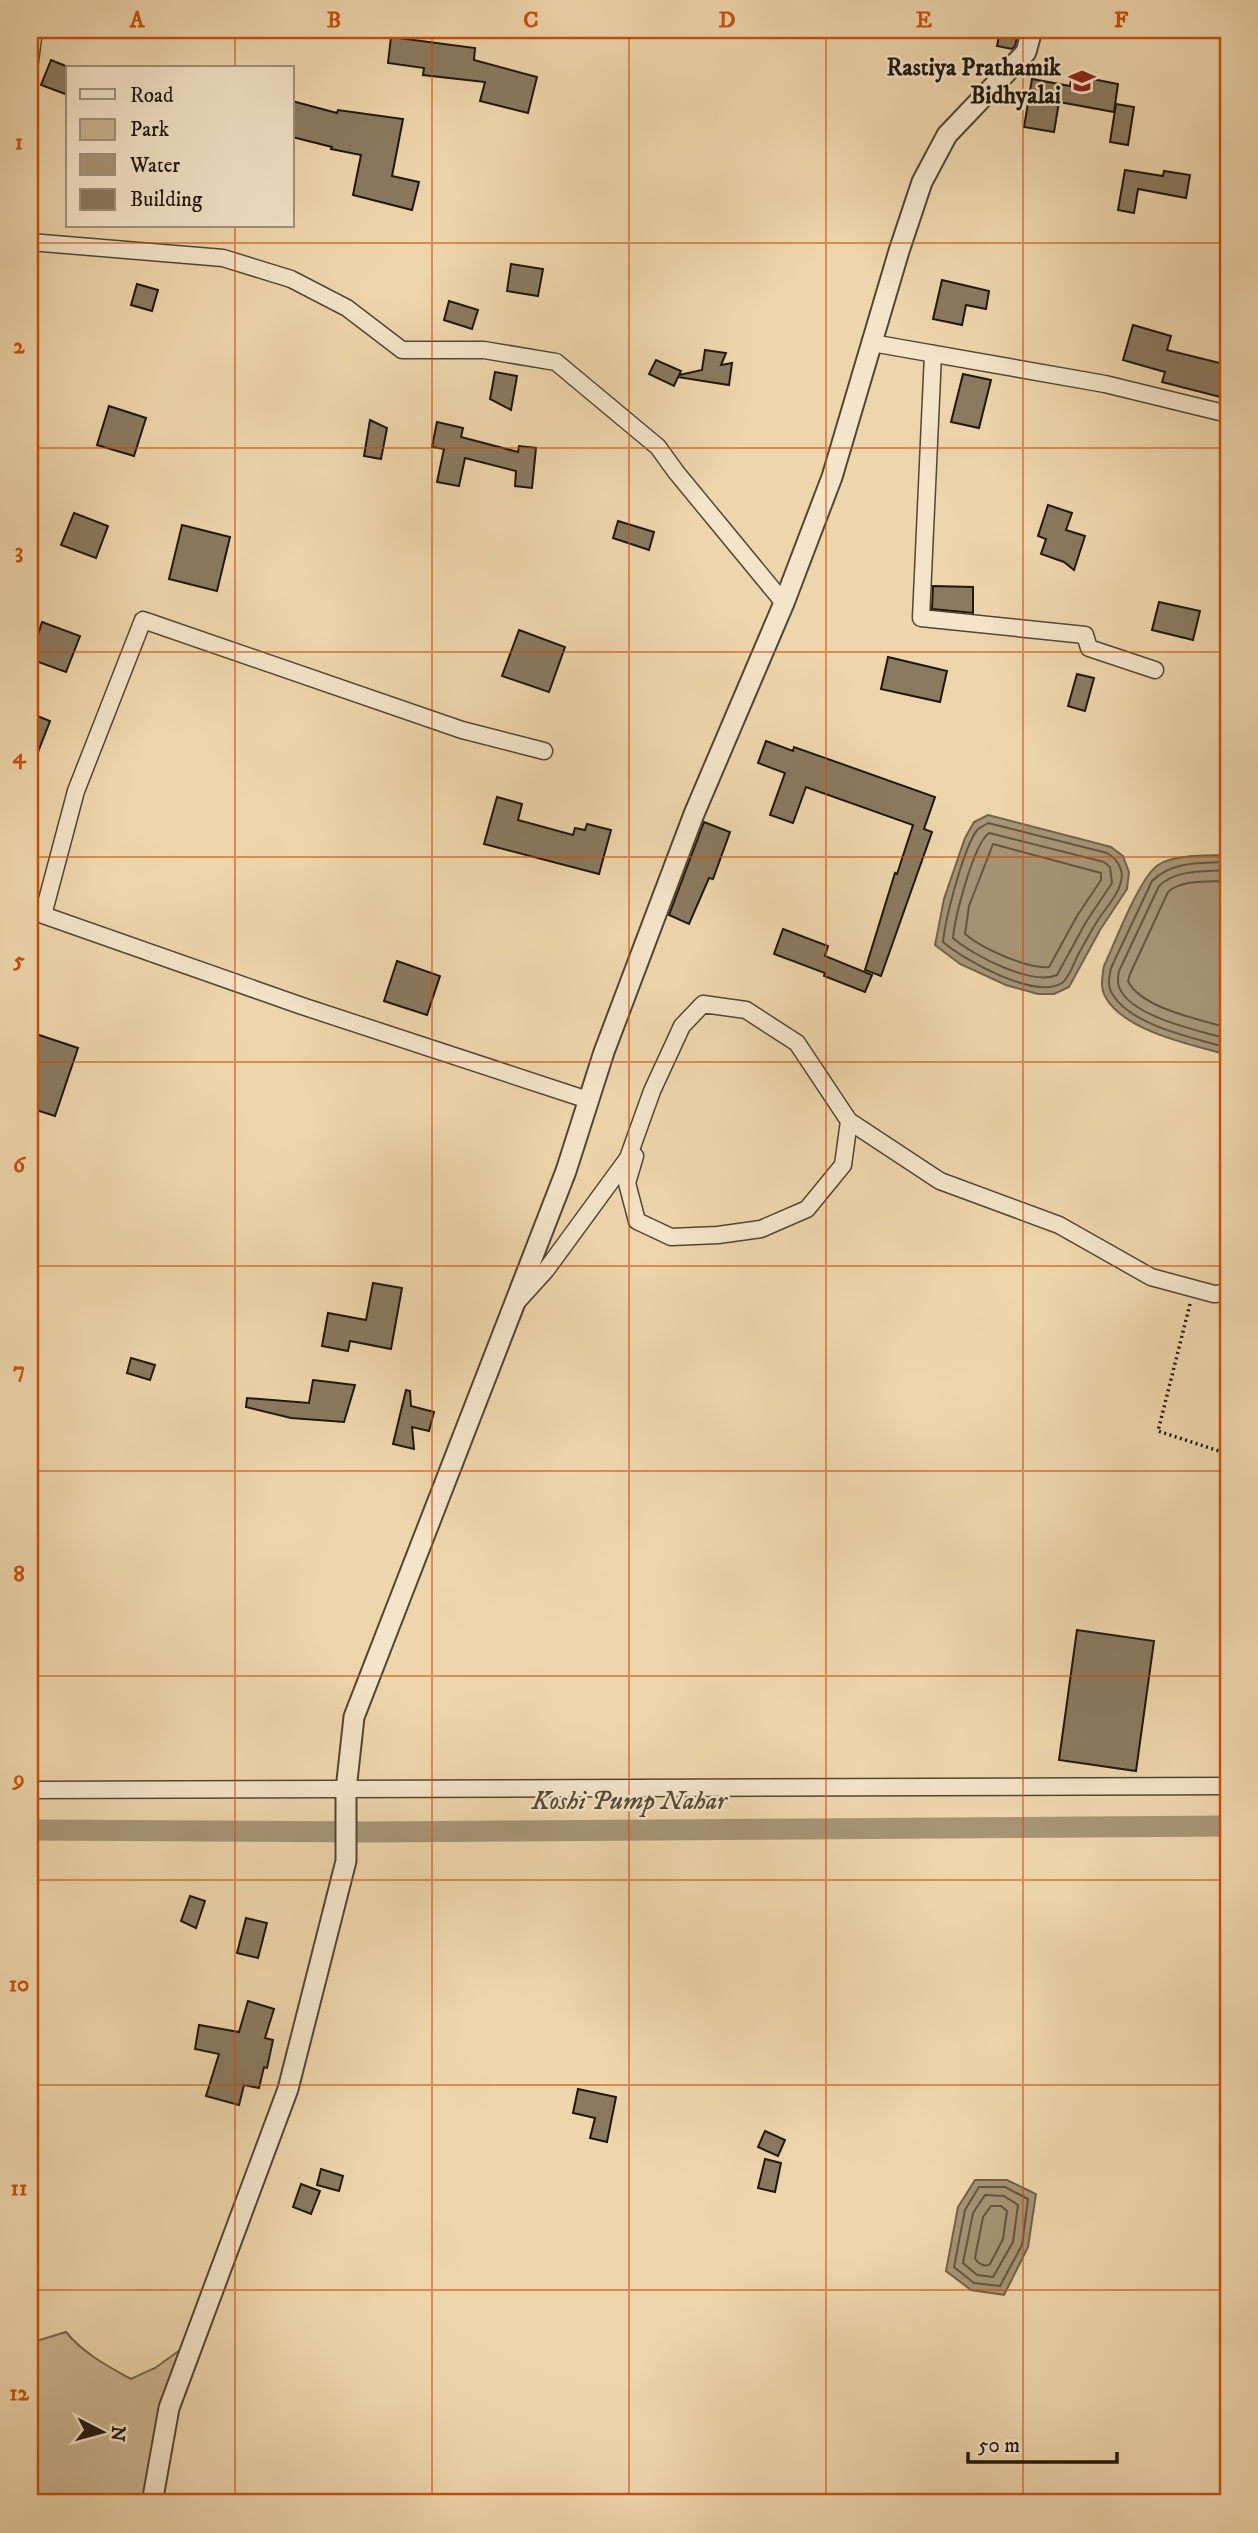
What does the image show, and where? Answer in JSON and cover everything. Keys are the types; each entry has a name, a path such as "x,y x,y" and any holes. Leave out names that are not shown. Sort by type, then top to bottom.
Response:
{"street":[{"path":"30,61 34,30"},
{"path":"152,2503 169,2407 288,2089 346,1861 346,1790 354,1717 566,1171 604,1052 694,814 784,603 832,477 922,182 947,135 1026,52 1032,30"},
{"path":"30,242 223,258 290,279 336,302 402,350 484,350 556,362 658,447 784,603"},
{"path":"872,343 1105,384 1228,414"},
{"path":"933,354 921,618 1085,635 1089,648 1155,670"},
{"path":"544,751 463,730 143,620 76,791 43,915 302,1006 588,1100"},
{"path":"513,1306 547,1270 628,1158 652,1091 682,1026 703,1003 746,1010 797,1043 849,1121 940,1181 1059,1225 1151,1277 1214,1294 1228,1293"},
{"path":"652,1091 627,1183 637,1221 671,1237 761,1229 807,1209 843,1165 849,1121"},
{"path":"30,1790 1228,1786"}],"path":[{"path":"1194,1289 1158,1431 1228,1454"}],"green space":[{"path":"66,2332 88,2353 131,2379 155,2368 180,2350 146,2503 30,2503 30,2343"}],"water":[{"path":"988,815 1111,847 1123,856 1129,872 1127,889 1100,930 1069,987 1054,994 1038,994 1006,985 960,964 935,945 944,899 965,838 974,822"},
{"path":"1228,855 1228,1055 1161,1036 1129,1020 1106,998 1102,983 1104,966 1121,927 1151,872 1158,865 1173,859"},
{"path":"975,2180 1007,2180 1036,2194 1028,2247 1004,2295 971,2290 946,2271 958,2207"}],"building":[{"path":"1000,30 1019,30 1012,49 997,46"},
{"path":"391,37 475,48 474,60 537,77 528,113 480,101 485,82 423,75 424,68 388,63"},
{"path":"51,60 66,66 66,94 41,85"},
{"path":"1072,75 1118,84 1114,112 1059,102 1054,132 1024,127 1032,79 1070,86"},
{"path":"294,102 337,113 338,110 403,119 392,176 419,182 412,210 353,195 361,155 331,149 332,147 294,138"},
{"path":"1116,104 1134,107 1128,145 1110,142"},
{"path":"1125,170 1163,176 1164,171 1190,175 1186,198 1138,189 1134,213 1118,210"},
{"path":"511,264 543,269 538,296 507,291"},
{"path":"942,280 989,291 986,309 966,305 962,325 933,319"},
{"path":"137,284 158,290 152,311 131,305"},
{"path":"449,301 478,310 472,329 444,320"},
{"path":"1133,325 1171,336 1167,350 1228,365 1228,399 1162,382 1165,372 1123,360"},
{"path":"705,350 726,353 721,365 732,363 729,385 678,377 674,386 649,374 656,360 681,371 679,375 702,370"},
{"path":"495,372 517,376 511,410 490,399"},
{"path":"963,374 991,380 979,428 951,422"},
{"path":"109,406 146,418 134,456 97,445"},
{"path":"370,420 387,428 381,459 364,456"},
{"path":"437,422 463,428 461,437 518,452 519,446 536,448 532,488 515,486 516,471 465,458 459,486 437,482 444,449 432,447"},
{"path":"1048,505 1072,513 1066,530 1085,536 1074,570 1064,562 1041,554 1046,539 1038,536"},
{"path":"74,513 108,526 96,558 61,545"},
{"path":"618,521 654,532 649,550 613,538"},
{"path":"182,525 230,537 217,591 169,579"},
{"path":"933,586 973,587 973,613 932,609"},
{"path":"1159,602 1200,611 1193,640 1152,630"},
{"path":"42,622 80,636 66,672 30,659"},
{"path":"519,630 565,647 549,692 502,676"},
{"path":"888,657 947,671 940,702 881,689"},
{"path":"1077,674 1094,678 1085,711 1068,706"},
{"path":"30,713 50,721 31,770 30,770"},
{"path":"766,741 793,751 794,747 935,797 924,829 932,832 881,976 865,970 913,825 806,787 793,823 770,815 785,773 758,763"},
{"path":"497,797 522,804 518,820 573,835 575,828 585,830 587,824 611,830 599,874 484,844"},
{"path":"704,822 730,832 713,879 709,878 689,924 669,915"},
{"path":"783,929 828,946 825,956 872,975 865,992 824,976 825,973 774,954"},
{"path":"397,961 440,976 427,1015 384,1001"},
{"path":"30,1032 78,1048 55,1116 30,1108"},
{"path":"373,1283 402,1288 391,1349 350,1341 348,1351 322,1346 328,1313 366,1320"},
{"path":"131,1358 155,1365 150,1380 127,1373"},
{"path":"313,1380 355,1385 344,1422 291,1418 246,1407 247,1398 309,1403"},
{"path":"406,1390 410,1391 411,1406 434,1412 429,1431 412,1427 414,1449 393,1444"},
{"path":"1077,1630 1154,1641 1136,1771 1059,1760"},
{"path":"190,1896 205,1901 196,1928 181,1921"},
{"path":"246,1918 267,1923 258,1958 237,1953"},
{"path":"248,2001 274,2009 265,2038 273,2040 259,2088 244,2085 239,2105 206,2096 219,2054 195,2049 199,2025 239,2032"},
{"path":"578,2089 616,2097 607,2142 590,2138 595,2118 573,2113"},
{"path":"765,2131 785,2140 778,2156 758,2147"},
{"path":"765,2159 781,2163 775,2192 758,2188"},
{"path":"321,2169 343,2176 339,2191 317,2185"},
{"path":"301,2184 320,2191 311,2214 293,2207"}],"waterway":[{"name":"Koshi Pump Nahar","path":"30,1830 372,1832 1228,1826"}],"place":[{"name":"Rastiya Prathamik Bidhyalai","path":"1082,81"}]}
